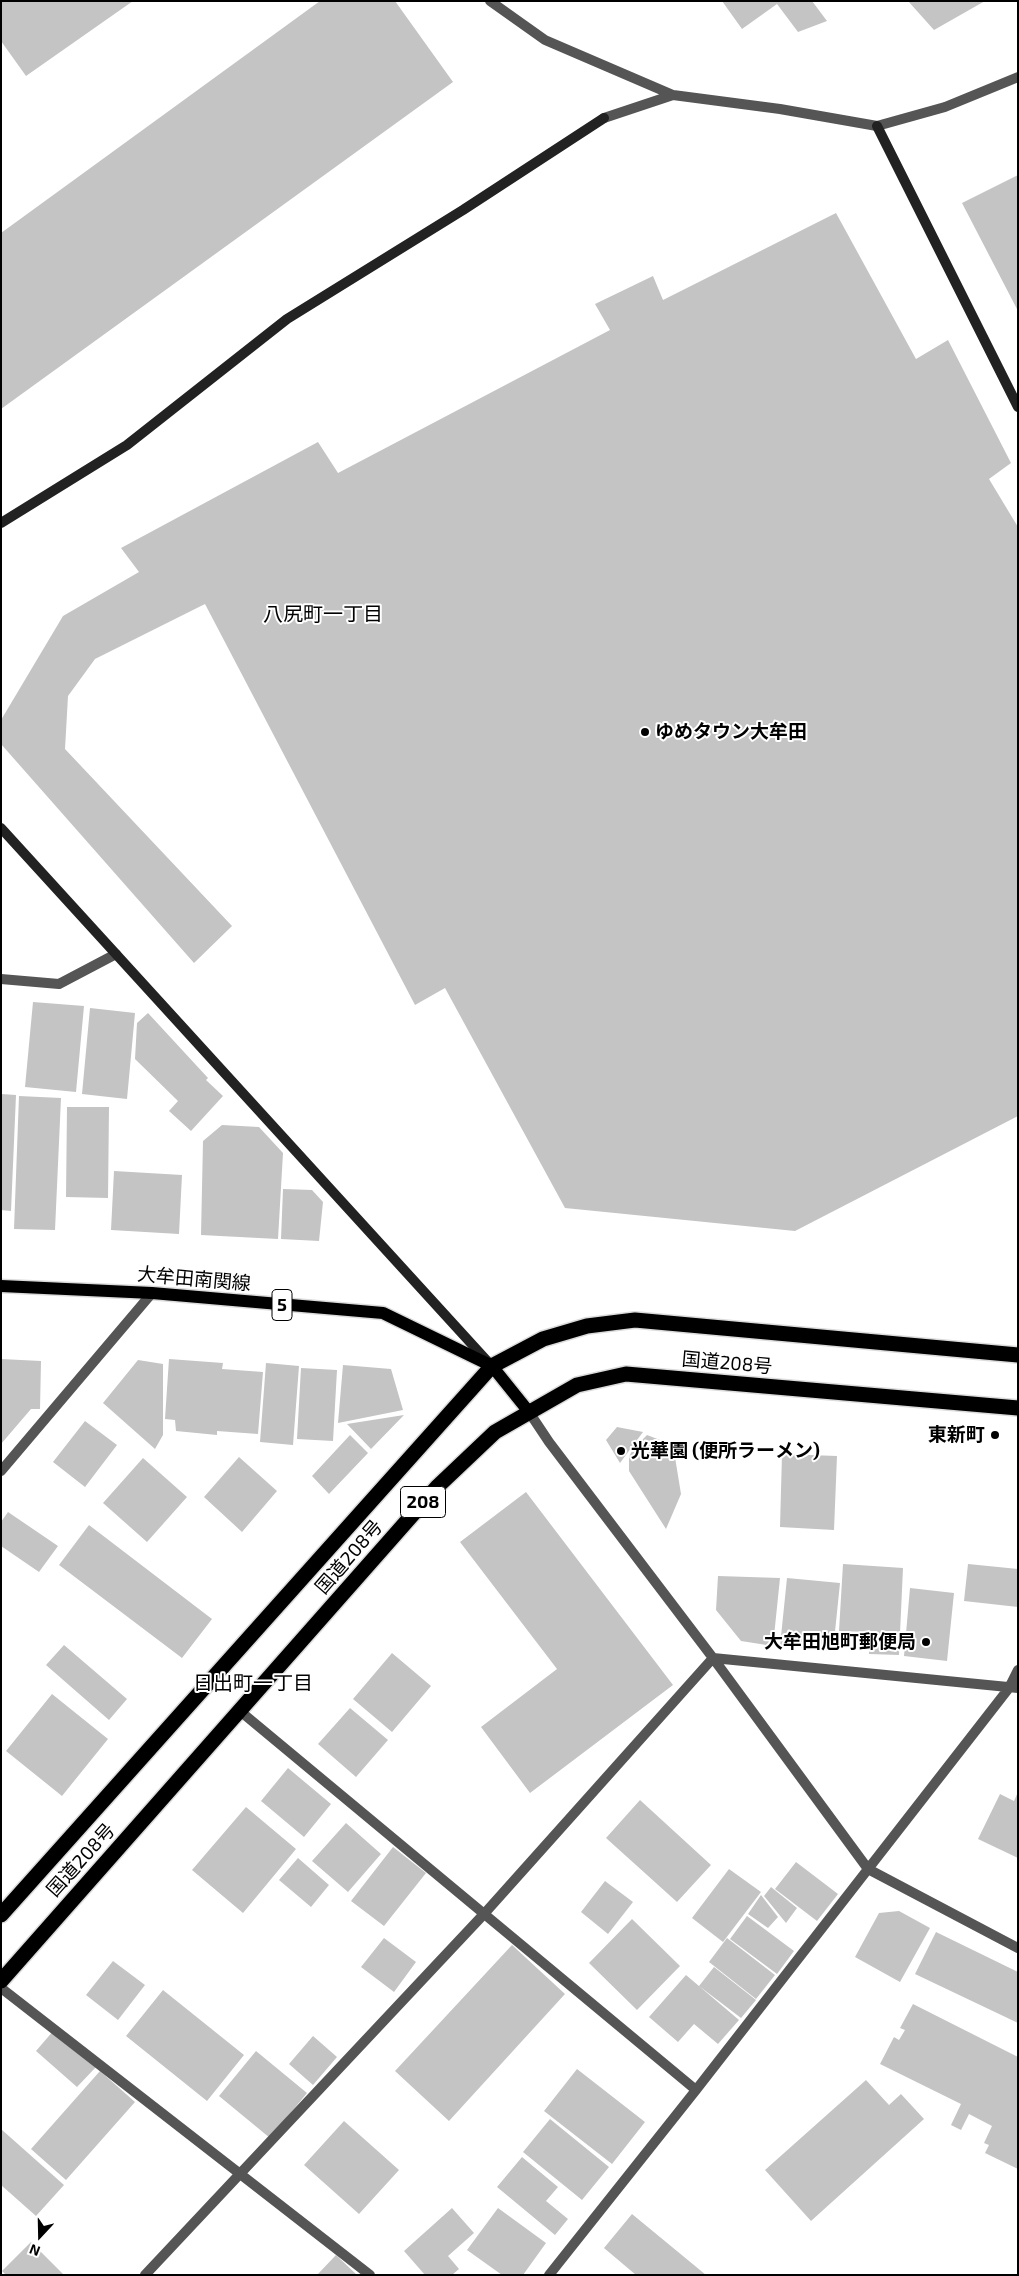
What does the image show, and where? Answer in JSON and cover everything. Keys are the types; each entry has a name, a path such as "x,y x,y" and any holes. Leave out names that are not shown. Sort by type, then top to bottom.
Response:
{"highway":[{"name":"国道208号","path":"1,1915 492,1366 543,1340 587,1326 635,1320 1018,1356"},
{"name":"国道208号","path":"1,1981 437,1487 496,1432 529,1412 577,1385 626,1374 1018,1408"}],"main road":[{"name":"大牟田南関線","path":"1,1286 152,1293 383,1314 492,1366 529,1412"}],"street":[{"path":"490,1 545,40 673,95 780,109 877,126 945,107 1018,77"},
{"path":"1,523 127,445 288,319 463,210 604,118 673,95"},
{"path":"877,126 1018,406"},
{"path":"1,828 492,1366"},
{"path":"1,978 58,984 116,954"},
{"path":"1,1471 152,1293"},
{"path":"529,1412 549,1442 713,1658 868,1869 1018,1948"},
{"path":"713,1658 1013,1688"},
{"path":"145,2275 484,1914 713,1658"},
{"path":"548,2275 1013,1688 1018,1670"},
{"path":"240,1711 696,2090"},
{"path":"1,1988 370,2275"}],"building":[{"path":"1,1 133,1 26,76 1,41"},
{"path":"320,1 395,1 453,82 1,409 1,233"},
{"path":"722,1 812,1 827,21 798,32 777,4 742,29"},
{"path":"908,1 985,1 934,30"},
{"path":"1018,175 1018,311 962,203"},
{"name":"ゆめタウン大牟田","path":"836,213 916,359 948,340 1011,463 989,479 1018,527 1018,1116 795,1231 565,1208 445,988 415,1005 205,604 95,659 68,696 65,749 232,926 194,963 1,744 1,720 63,616 139,572 121,548 318,442 338,473 610,330 595,304 653,276 663,300"},
{"path":"33,1002 84,1006 76,1092 25,1087"},
{"path":"90,1008 135,1013 127,1099 82,1094"},
{"path":"148,1013 208,1078 206,1080 223,1096 191,1131 169,1111 178,1101 135,1059 137,1023"},
{"path":"1,1094 16,1095 11,1211 1,1210"},
{"path":"19,1096 61,1098 55,1230 14,1229"},
{"path":"67,1107 109,1107 108,1198 66,1197"},
{"path":"222,1125 259,1127 283,1153 278,1239 201,1235 203,1141"},
{"path":"114,1171 182,1175 179,1234 111,1230"},
{"path":"283,1189 312,1190 323,1202 319,1241 281,1239"},
{"path":"1,1359 41,1361 40,1409 31,1409 1,1444"},
{"path":"169,1359 223,1363 222,1369 263,1372 258,1434 217,1431 217,1435 176,1431 175,1420 165,1419"},
{"path":"138,1360 163,1364 163,1435 155,1449 103,1403"},
{"path":"266,1363 299,1366 293,1445 260,1442"},
{"path":"343,1365 391,1369 403,1410 338,1423"},
{"path":"301,1368 337,1370 333,1441 297,1439"},
{"path":"404,1415 371,1449 347,1424"},
{"path":"85,1421 117,1445 85,1487 53,1462"},
{"name":"光華園 (便所ラーメン)","path":"617,1427 643,1432 620,1463 606,1440"},
{"path":"350,1435 368,1453 329,1494 312,1476"},
{"path":"647,1435 673,1445 681,1494 666,1529 629,1471 629,1457 633,1449"},
{"path":"782,1454 837,1456 834,1530 780,1527"},
{"path":"239,1457 277,1491 242,1532 204,1497"},
{"path":"143,1458 187,1497 147,1542 103,1503"},
{"path":"526,1492 673,1685 530,1793 481,1727 557,1669 460,1542"},
{"path":"8,1512 58,1546 39,1572 1,1546 1,1522"},
{"path":"89,1525 212,1619 182,1658 59,1565"},
{"path":"843,1564 903,1568 899,1655 869,1654 870,1632 839,1631"},
{"path":"968,1564 1018,1569 1018,1607 964,1601"},
{"path":"718,1576 780,1578 773,1646 741,1641 716,1610"},
{"path":"787,1578 840,1583 833,1651 780,1646"},
{"path":"910,1588 954,1593 947,1661 904,1656"},
{"path":"64,1645 127,1699 109,1720 46,1665"},
{"path":"392,1653 431,1686 392,1732 353,1699"},
{"path":"52,1694 108,1739 62,1796 6,1751"},
{"path":"350,1708 388,1740 356,1777 318,1744"},
{"path":"288,1768 331,1804 304,1837 261,1801"},
{"path":"1018,1792 1018,1858 978,1839 1000,1794 1014,1801"},
{"path":"640,1800 711,1865 677,1902 606,1838"},
{"path":"246,1807 296,1849 243,1913 192,1870"},
{"path":"346,1823 381,1854 348,1892 312,1861"},
{"path":"393,1847 426,1873 384,1926 351,1901"},
{"path":"298,1858 329,1885 311,1907 279,1880"},
{"path":"796,1862 838,1894 817,1921 775,1889"},
{"path":"729,1869 761,1892 723,1942 692,1918"},
{"path":"605,1881 633,1902 608,1934 581,1912"},
{"path":"771,1887 797,1908 786,1923 764,1896"},
{"path":"761,1895 778,1917 768,1928 748,1914"},
{"path":"899,1911 930,1928 900,1982 855,1957 879,1913"},
{"path":"747,1916 794,1951 777,1974 730,1939"},
{"path":"632,1919 680,1966 637,2010 589,1963"},
{"path":"936,1932 1018,1972 1018,2023 915,1974"},
{"path":"384,1938 416,1962 394,1992 361,1967"},
{"path":"727,1938 775,1975 756,1999 709,1962"},
{"path":"512,1945 565,1994 449,2121 395,2071"},
{"path":"113,1961 145,1985 118,2020 86,1995"},
{"path":"714,1967 756,2000 741,2018 699,1986"},
{"path":"686,1975 739,2020 718,2044 694,2024 678,2042 649,2017"},
{"path":"163,1990 244,2055 207,2101 126,2036"},
{"path":"913,2004 1018,2057 1018,2169 985,2153 989,2145 984,2143 992,2126 969,2114 961,2130 951,2125 961,2104 880,2064 894,2037 899,2040 905,2030 900,2028"},
{"path":"54,2030 96,2067 77,2087 36,2051"},
{"path":"313,2036 337,2057 313,2085 289,2064"},
{"path":"256,2051 307,2093 270,2138 219,2096"},
{"path":"577,2069 645,2122 612,2164 544,2111"},
{"path":"100,2071 135,2102 66,2180 31,2149"},
{"path":"866,2080 889,2105 901,2094 924,2119 811,2221 765,2170"},
{"path":"550,2119 609,2167 582,2200 523,2152"},
{"path":"344,2121 399,2170 359,2214 304,2165"},
{"path":"1,2129 64,2185 36,2216 1,2185"},
{"path":"522,2157 558,2187 546,2201 568,2219 555,2235 497,2187"},
{"path":"452,2208 474,2233 448,2256 459,2269 452,2275 425,2275 404,2251"},
{"path":"498,2208 546,2243 523,2275 502,2275 467,2250"},
{"path":"632,2214 706,2275 636,2275 604,2248"},
{"path":"31,2242 64,2275 6,2275 2,2271"},
{"path":"336,2255 357,2275 317,2275"}],"place":[{"name":"ゆめタウン大牟田","path":"645,732"},
{"name":"東新町","path":"995,1435"},
{"name":"光華園 (便所ラーメン)","path":"621,1451"},
{"name":"大牟田旭町郵便局","path":"926,1642"}],"district":[{"name":"八尻町一丁目","path":"323,614"},
{"name":"日出町一丁目","path":"253,1683"}]}
